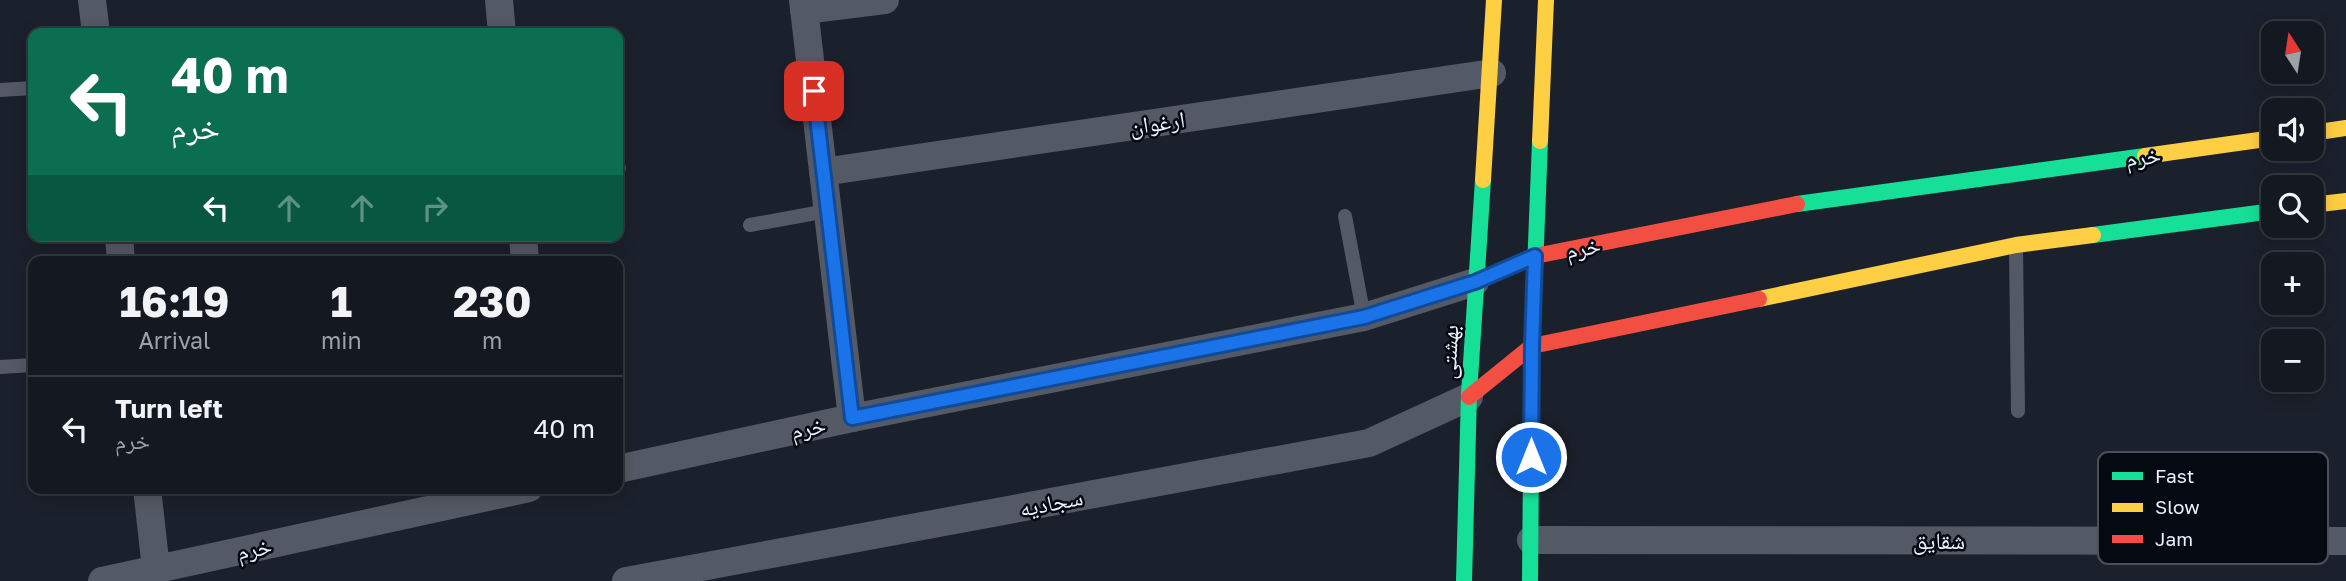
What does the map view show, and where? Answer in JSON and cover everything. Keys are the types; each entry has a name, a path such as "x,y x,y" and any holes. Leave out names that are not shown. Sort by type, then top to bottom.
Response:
{"street":[{"path":"92,0 95,28"},
{"path":"499,0 502,28"},
{"path":"852,418 803,5 885,0"},
{"name":"بهشتی","path":"1464,581 1469,397 1475,282 1492,73 1494,0"},
{"path":"1530,581 1532,346 1546,0"},
{"name":"ارغوان","path":"823,172 1492,73"},
{"path":"2324,131 2346,128"},
{"name":"خرم","path":"623,468 852,418 1364,317 1475,282 1535,256 1795,205 2261,140"},
{"path":"2324,204 2346,201"},
{"path":"1469,397 1532,346 2016,245 2261,213"},
{"name":"سجادیه","path":"626,581 1369,443 1469,397"},
{"path":"148,494 156,569"},
{"name":"خرم","path":"102,581 501,494"},
{"name":"شقایق","path":"1531,540 2098,541"},
{"name":"شقایق","path":"2328,541 2346,541"}],"lane":[{"path":"0,90 28,88"},
{"path":"750,225 827,211"},
{"path":"1345,216 1364,317"},
{"path":"2016,245 2018,411"},
{"path":"0,368 28,365"}],"traffic: fast":[{"path":"1530,581 1532,346 1540,141"},
{"path":"1797,204 2145,156"},
{"path":"1464,581 1469,394 1483,180"},
{"path":"2093,235 2261,213"}],"traffic: slow":[{"path":"1483,180 1494,0"},
{"path":"1540,141 1546,0"},
{"path":"2324,131 2346,128"},
{"path":"2145,156 2261,140"},
{"path":"2324,204 2346,201"},
{"path":"1759,299 2016,245 2093,235"}],"traffic: jam":[{"path":"1475,282 1535,256 1797,204"},
{"path":"1469,397 1532,346 1759,299"}],"route":[{"path":"814,91 852,418 1364,317 1475,282 1535,256 1531,457"}]}
